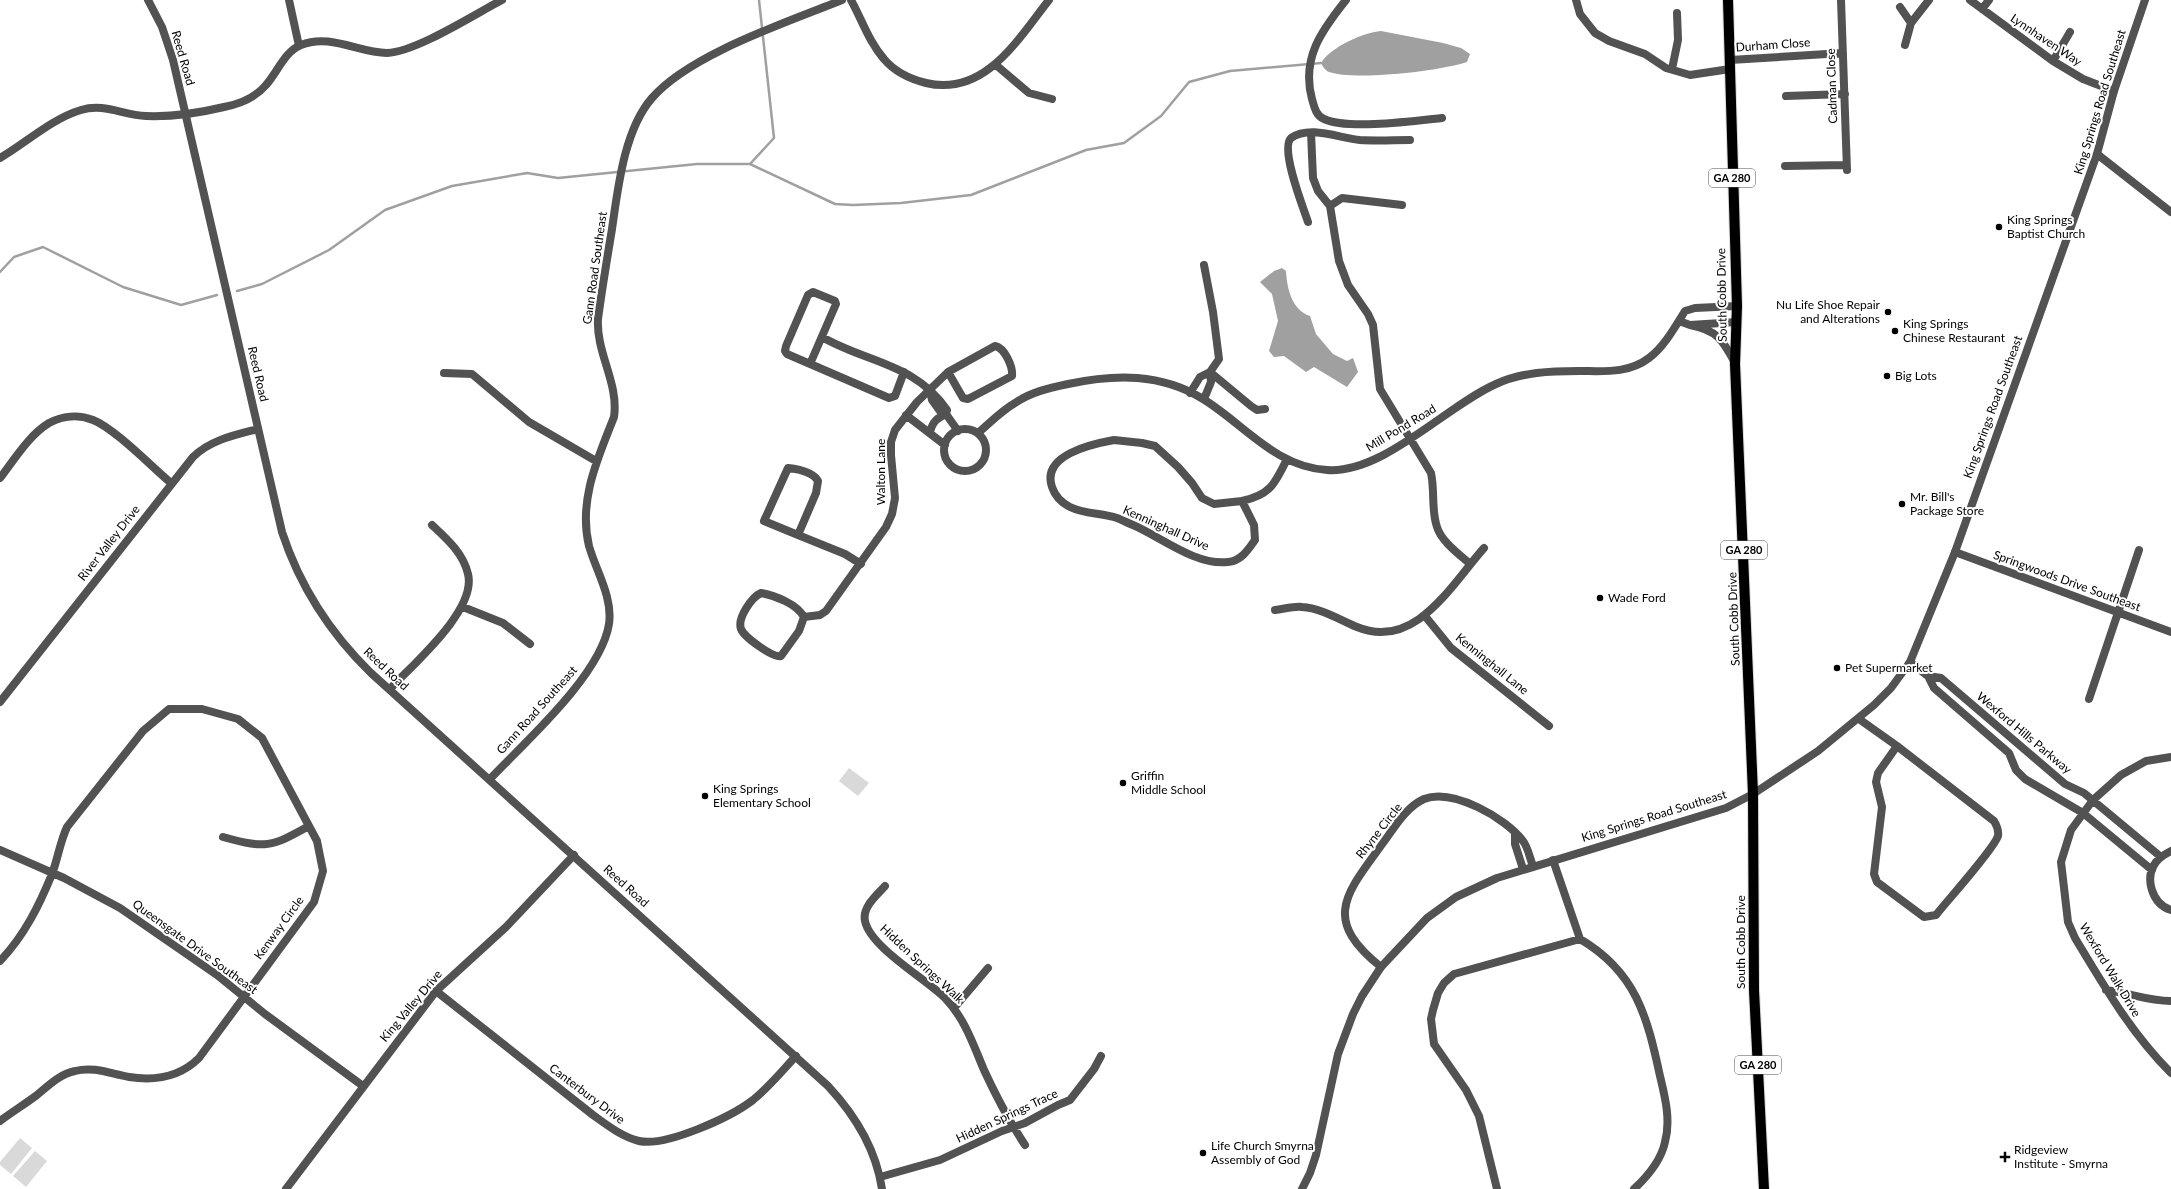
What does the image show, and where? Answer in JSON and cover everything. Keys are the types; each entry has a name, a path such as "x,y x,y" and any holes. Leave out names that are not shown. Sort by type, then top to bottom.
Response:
{"main road":[{"name":"South Cobb Drive","path":"1728,0 1737,306 1735,364 1753,794 1754,990 1764,1189"}],"street":[{"name":"Reed Road","path":"148,0 170,49 282,532 290,555 317,608 353,655 796,1056 834,1093 854,1118 870,1148 880,1177 882,1189"},
{"path":"289,0 299,46"},
{"path":"0,158 56,122 81,110 111,108 144,116 185,114 223,108 248,99 265,86 289,55 299,46 311,42 325,42 378,52 400,51 413,47 502,0"},
{"name":"Gann Road Southeast","path":"490,779 579,684 606,636 610,618 609,605 592,557 587,531 588,491 596,461 614,417 615,407 612,385 602,354 597,330 602,288 624,160 641,115 648,103 663,87 704,60 771,29 842,0"},
{"path":"851,0 877,50 893,67 909,77 927,83 948,84 976,78 996,65 1049,0"},
{"path":"1346,0 1321,32 1311,58 1309,86 1317,114 1326,120 1346,123 1383,124 1442,118"},
{"name":"Durham Close","path":"1576,0 1583,18 1596,33 1614,44 1645,54 1672,69 1690,75 1730,65 1843,52"},
{"name":"Cadman Close","path":"1785,166 1846,168 1840,0"},
{"path":"1905,45 1911,23 1929,0"},
{"name":"Lynnhaven Way","path":"1970,0 2053,61 2083,79 2114,90"},
{"path":"1982,9 1989,0"},
{"name":"King Springs Road Southeast","path":"1302,1189 1310,1173 1316,1155 1343,1037 1362,996 1381,967 1414,930 1443,905 1476,886 1523,869 1726,808 1753,794 1818,752 1859,719 1891,688 1910,662 1955,552 2097,154 2114,90 2145,0"},
{"path":"1900,7 1911,23"},
{"path":"1672,69 1678,40 1677,13"},
{"path":"2053,61 2070,32"},
{"path":"996,65 1029,93 1052,99"},
{"path":"1786,96 1844,94"},
{"path":"1311,133 1313,178 1318,191 1330,206 1339,261 1348,285 1368,314 1373,325 1380,389 1431,473 1434,484 1435,517 1439,532 1470,564"},
{"path":"1308,222 1296,188 1287,146 1288,141 1293,136 1311,133 1361,140 1410,140"},
{"path":"2097,154 2171,212"},
{"path":"1330,206 1342,198 1402,205"},
{"path":"1190,393 1200,377 1210,372 1219,359 1213,312 1204,266"},
{"path":"810,364 836,304 834,301 819,294 810,293 785,351 788,354 810,364 890,398 895,396 904,372"},
{"name":"Mill Pond Road","path":"978,433 1016,402 1033,393 1073,383 1103,378 1136,377 1152,379 1204,399 1263,445 1295,464 1328,470 1357,466 1375,460 1465,402 1506,380 1534,374 1607,372 1623,370 1635,366 1649,358 1666,340 1685,311 1695,308 1737,306"},
{"path":"1679,321 1704,327 1719,336 1735,364"},
{"path":"1690,324 1737,322"},
{"path":"822,337 904,372 930,390 932,400 942,414 946,414 958,431"},
{"name":"Walton Lane","path":"804,616 820,615 826,611 886,527 892,514 895,490 891,442 895,430 906,415 948,372 995,346 1004,352 1012,373 1010,378 968,399 961,396 948,372"},
{"path":"1204,399 1211,382 1210,372"},
{"path":"1210,372 1250,406 1257,410 1265,409"},
{"path":"444,373 472,374 481,380 529,422 596,461"},
{"path":"930,433 934,422 938,417 946,414"},
{"path":"906,415 945,445"},
{"path":"0,478 28,442 48,424 64,417 80,417 93,420 107,428 171,483"},
{"name":"River Valley Drive","path":"0,702 193,457 208,445 258,429"},
{"path":"971,430 978,433 986,447 986,456 981,464 974,469 960,470 949,464 945,456 945,445 950,436 958,431 971,430"},
{"name":"Kenninghall Drive","path":"1242,501 1254,525 1255,540 1245,555 1229,562 1212,562 1189,554 1117,518 1069,507 1054,493 1051,477 1056,465 1062,458 1089,445 1114,440 1142,442 1155,446 1178,467 1192,483 1202,498 1214,504 1259,498 1276,482 1287,459"},
{"path":"798,535 816,493 818,481 814,476 803,471 788,468 764,520 798,535 845,554 861,564"},
{"path":"390,689 451,625 462,607 468,584 468,575 465,566 455,548 432,525"},
{"path":"1275,610 1308,608 1362,629 1378,633 1403,629 1425,616 1484,548"},
{"path":"2089,699 2139,550"},
{"name":"Springwoods Drive Southeast","path":"1955,552 2171,632"},
{"path":"761,593 790,604 800,610 804,616 799,631 787,650 777,657 746,636 740,626 749,605 757,595 761,593"},
{"path":"462,607 503,623 530,644"},
{"name":"Kenninghall Lane","path":"1425,616 1451,648 1549,726"},
{"name":"Wexford Hills Parkway","path":"1910,662 1928,676 1934,688 2009,753 2016,770 2025,779 2084,812 2152,870"},
{"name":"Wexford Hills Parkway","path":"1928,676 1941,678 2066,784 2093,800 2161,857"},
{"name":"Kenway Circle","path":"0,961 27,926 52,873 60,843 67,827 138,737 169,709 202,709 238,719 262,738 317,841 323,871 314,902 199,1058 182,1072 155,1078 129,1077 89,1068 73,1071 56,1079 0,1121"},
{"path":"1978,726 1986,716"},
{"path":"1859,719 1897,746 1994,821 1998,829 1998,837 1980,861 1936,915 1930,917 1924,917 1877,882 1874,874 1882,807 1876,782 1878,773 1897,746"},
{"name":"Wexford Walk Drive","path":"2171,757 2146,761 2140,764 2121,775 2093,800 2071,830 2062,862 2064,899 2068,922 2075,938 2106,990 2145,1046 2171,1073"},
{"name":"Rhyne Circle","path":"1381,967 1358,947 1349,934 1345,919 1346,902 1356,880 1410,809 1419,801 1441,796 1454,798 1498,818 1523,841 1533,866"},
{"path":"223,837 250,845 270,845 310,826"},
{"path":"1515,834 1515,844 1523,869"},
{"name":"Queensgate Drive Southeast","path":"0,850 97,895 126,912 217,975 363,1086"},
{"path":"2171,851 2161,857 2152,870 2150,881 2152,892 2158,902 2171,910"},
{"name":"King Valley Drive","path":"286,1189 436,991 506,927 574,856"},
{"path":"1553,860 1580,939 1595,948 1613,963 1636,994 1651,1036 1666,1101 1667,1130 1662,1151 1650,1172 1634,1189"},
{"name":"Hidden Springs Walk","path":"885,886 867,908 865,922 869,931 888,952 924,980 954,1008 967,1028 985,1071 1013,1127 1025,1145"},
{"path":"1497,1189 1479,1116 1466,1090 1434,1044 1431,1019 1436,1000 1444,983 1454,974 1580,939"},
{"path":"954,1008 988,968"},
{"path":"2106,990 2131,994 2152,1001 2171,1001"},
{"name":"Canterbury Drive","path":"436,991 593,1116 620,1134 639,1141 655,1141 687,1134 738,1110 758,1096 796,1056"},
{"name":"Hidden Springs Trace","path":"880,1177 940,1160 1025,1123 1070,1100 1082,1086 1101,1056"}],"shaded area":[{"path":"1381,31 1443,43 1461,48 1470,54 1467,62 1438,69 1398,74 1358,76 1341,75 1329,72 1322,66 1321,63 1326,57 1339,46 1356,38"},
{"path":"1282,268 1286,271 1289,292 1295,304 1304,313 1310,316 1316,334 1333,354 1347,361 1353,358 1358,372 1347,387 1314,367 1306,372 1284,356 1274,357 1269,351 1278,321 1272,294 1260,282 1274,271"},
{"path":"849,768 869,783 858,796 839,781"},
{"path":"20,1138 32,1148 11,1174 0,1165 0,1162"},
{"path":"35,1151 47,1161 26,1187 13,1176"}],"waterway":[{"path":"750,164 774,138 759,0"},
{"path":"237,291 262,284 329,250 385,210 452,186 527,173 558,178 697,164 750,164 835,204 853,205 901,203 971,195 1086,150 1124,143 1161,116 1189,82 1230,71 1321,63"},
{"path":"0,272 14,257 43,247 123,287 181,305 217,295"}],"place":[{"name":"King Springs Baptist Church","path":"1999,227"},
{"name":"Nu Life Shoe Repair and Alterations","path":"1888,312"},
{"name":"King Springs Chinese Restaurant","path":"1895,331"},
{"name":"Big Lots","path":"1887,376"},
{"name":"Mr. Bill's Package Store","path":"1902,504"},
{"name":"Wade Ford","path":"1600,598"},
{"name":"Pet Supermarket","path":"1837,668"},
{"name":"Griffin Middle School","path":"1123,783"},
{"name":"King Springs Elementary School","path":"705,796"},
{"name":"Life Church Smyrna Assembly of God","path":"1203,1153"},
{"name":"Ridgeview Institute - Smyrna","path":"2005,1157"}]}
